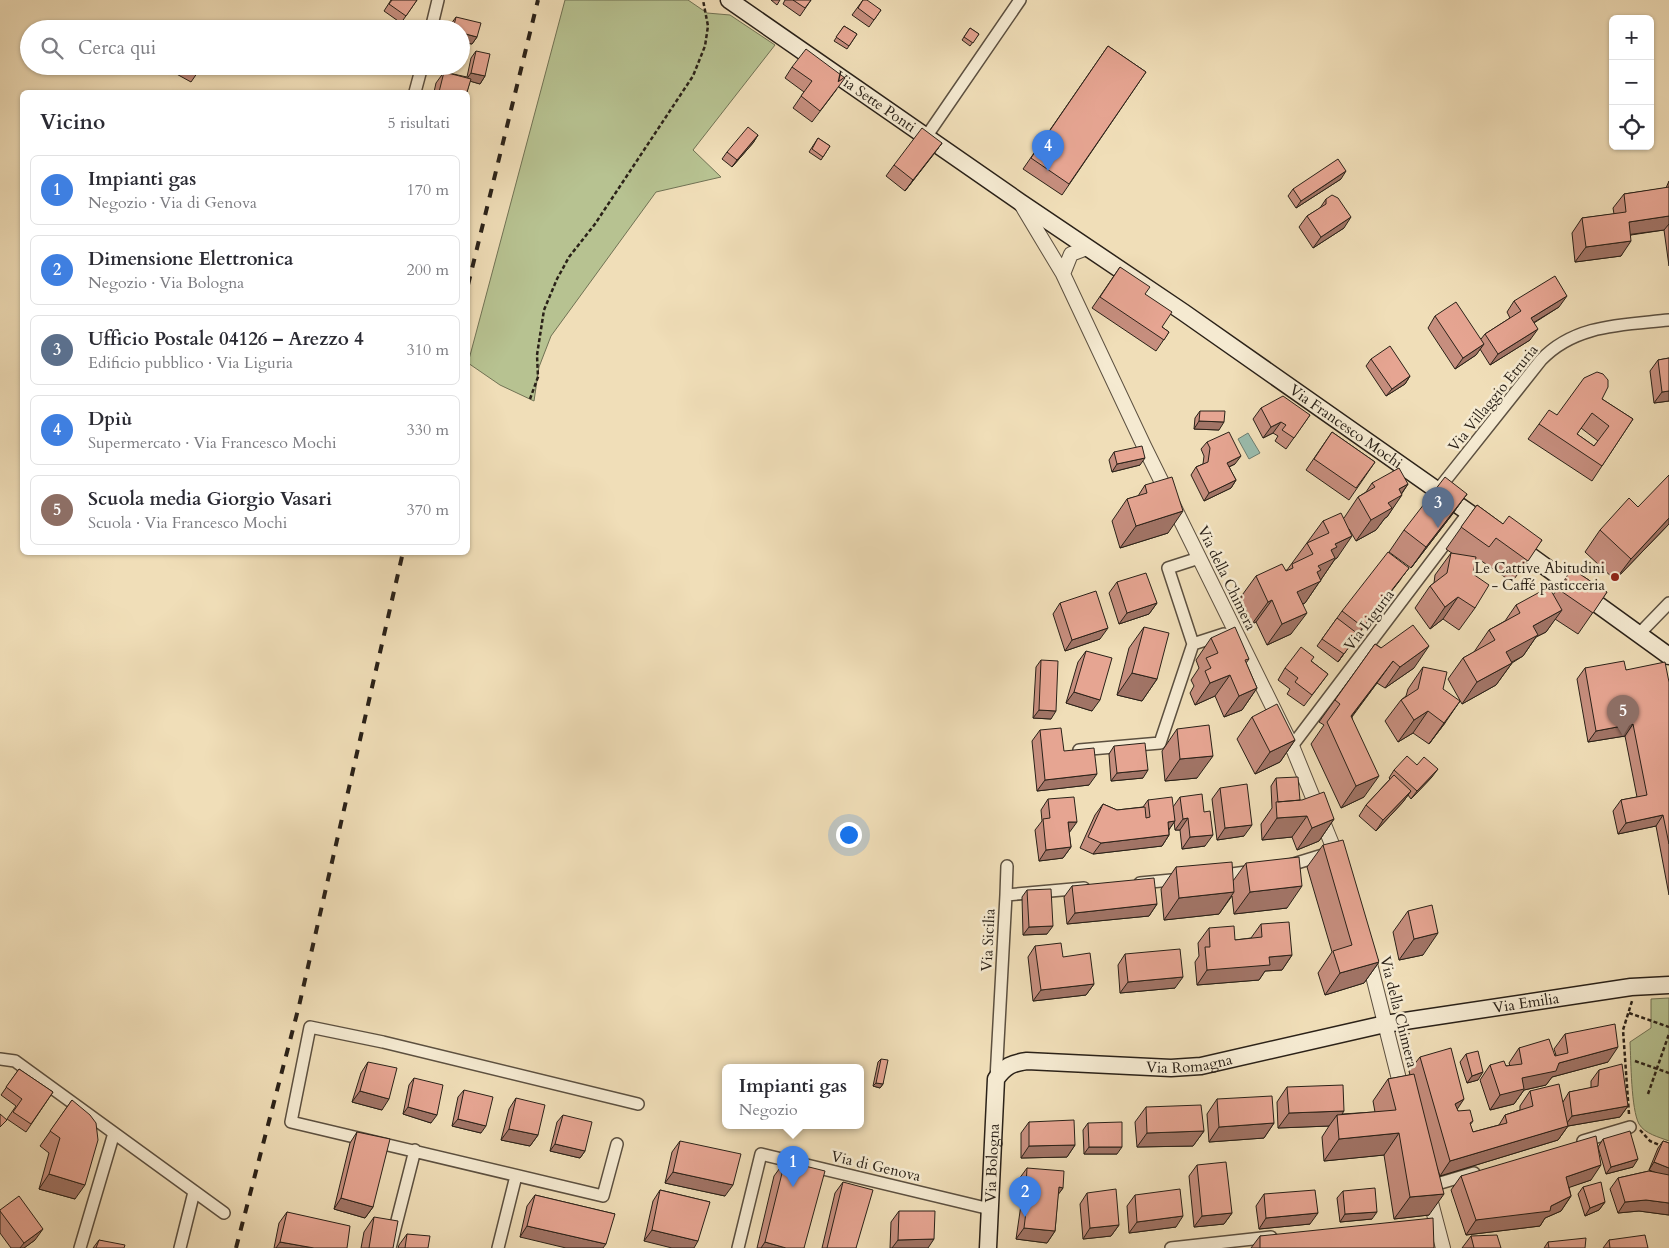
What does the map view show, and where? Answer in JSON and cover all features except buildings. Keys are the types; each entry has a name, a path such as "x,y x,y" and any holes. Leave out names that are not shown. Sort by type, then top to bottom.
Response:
{"main road":[{"name":"Via Sette Ponti","path":"729,0 1020,202"},
{"name":"Via Francesco Mochi","path":"1020,202 1184,312 1469,512 1669,656"},
{"name":"Via Emilia","path":"1385,1024 1669,984"},
{"name":"Via Romagna","path":"996,1079 1003,1069 1012,1063 1027,1061 1171,1068 1201,1066 1385,1024"},
{"name":"Via Bologna","path":"988,1248 996,1079"}],"street":[{"path":"433,20 438,0"},
{"path":"926,137 1020,0"},
{"path":"416,90 420,75"},
{"name":"Via della Chimera","path":"1020,202 1063,274 1234,631 1292,746 1341,868"},
{"path":"1063,274 1071,254 1087,248"},
{"name":"Via Villaggio Etruria","path":"1438,491 1541,360 1562,342 1578,334 1598,328 1669,320"},
{"name":"Via Liguria","path":"1292,746 1469,512"},
{"path":"1068,751 1160,743 1193,644 1168,568 1199,558"},
{"path":"1639,634 1669,603"},
{"path":"1193,644 1234,631"},
{"path":"1124,884 1198,878 1271,869 1335,851"},
{"path":"1006,895 1007,866"},
{"name":"Via Sicilia","path":"996,1079 1006,895 1095,887"},
{"name":"Via della Chimera","path":"1364,939 1408,1112"},
{"path":"617,1144 603,1196 291,1122 310,1027 383,1042 638,1104"},
{"path":"0,1059 15,1061 224,1213"},
{"path":"1575,1144 1632,1124"},
{"path":"80,1248 114,1133"},
{"path":"390,1248 415,1150"},
{"name":"Via di Genova","path":"738,1248 761,1154 990,1209"},
{"path":"1443,1248 1431,1220 1426,1182 1483,1171"},
{"path":"498,1248 516,1176"},
{"path":"180,1248 194,1192"},
{"path":"1171,1248 1286,1236"}],"path":[{"path":"530,399 538,377 537,355 544,310 556,279 568,257 595,224 693,76 705,46 708,26 703,0"},
{"path":"1631,988 1632,1004 1624,1030 1632,1124 1650,1141 1669,1148"},
{"path":"1629,1013 1669,1027"},
{"path":"1648,1094 1669,1034"},
{"path":"1635,1061 1669,1073"}],"green space":[{"path":"565,0 688,0 707,13 730,15 775,45 693,150 721,177 656,192 551,336 539,367 534,401 500,385 470,364 470,356"},
{"path":"1669,998 1669,1141 1648,1133 1639,1124 1636,1117 1630,1042 1651,1028 1651,999"}],"shaded area":[{"path":"1248,433 1260,453 1249,459 1238,439"}],"railway":[{"path":"470,277 538,0"},
{"path":"236,1248 299,1006 402,555"}],"place":[{"name":"Dpiù","path":"1048,171"},
{"name":"Ufficio Postale 04126 – Arezzo 4","path":"1438,528"},
{"name":"Le Cattive Abitudini - Caffé pasticceria","path":"1615,577"},
{"name":"Scuola media Giorgio Vasari","path":"1623,736"},
{"name":"Impianti gas","path":"793,1187"},
{"name":"Dimensione Elettronica","path":"1025,1217"}]}
